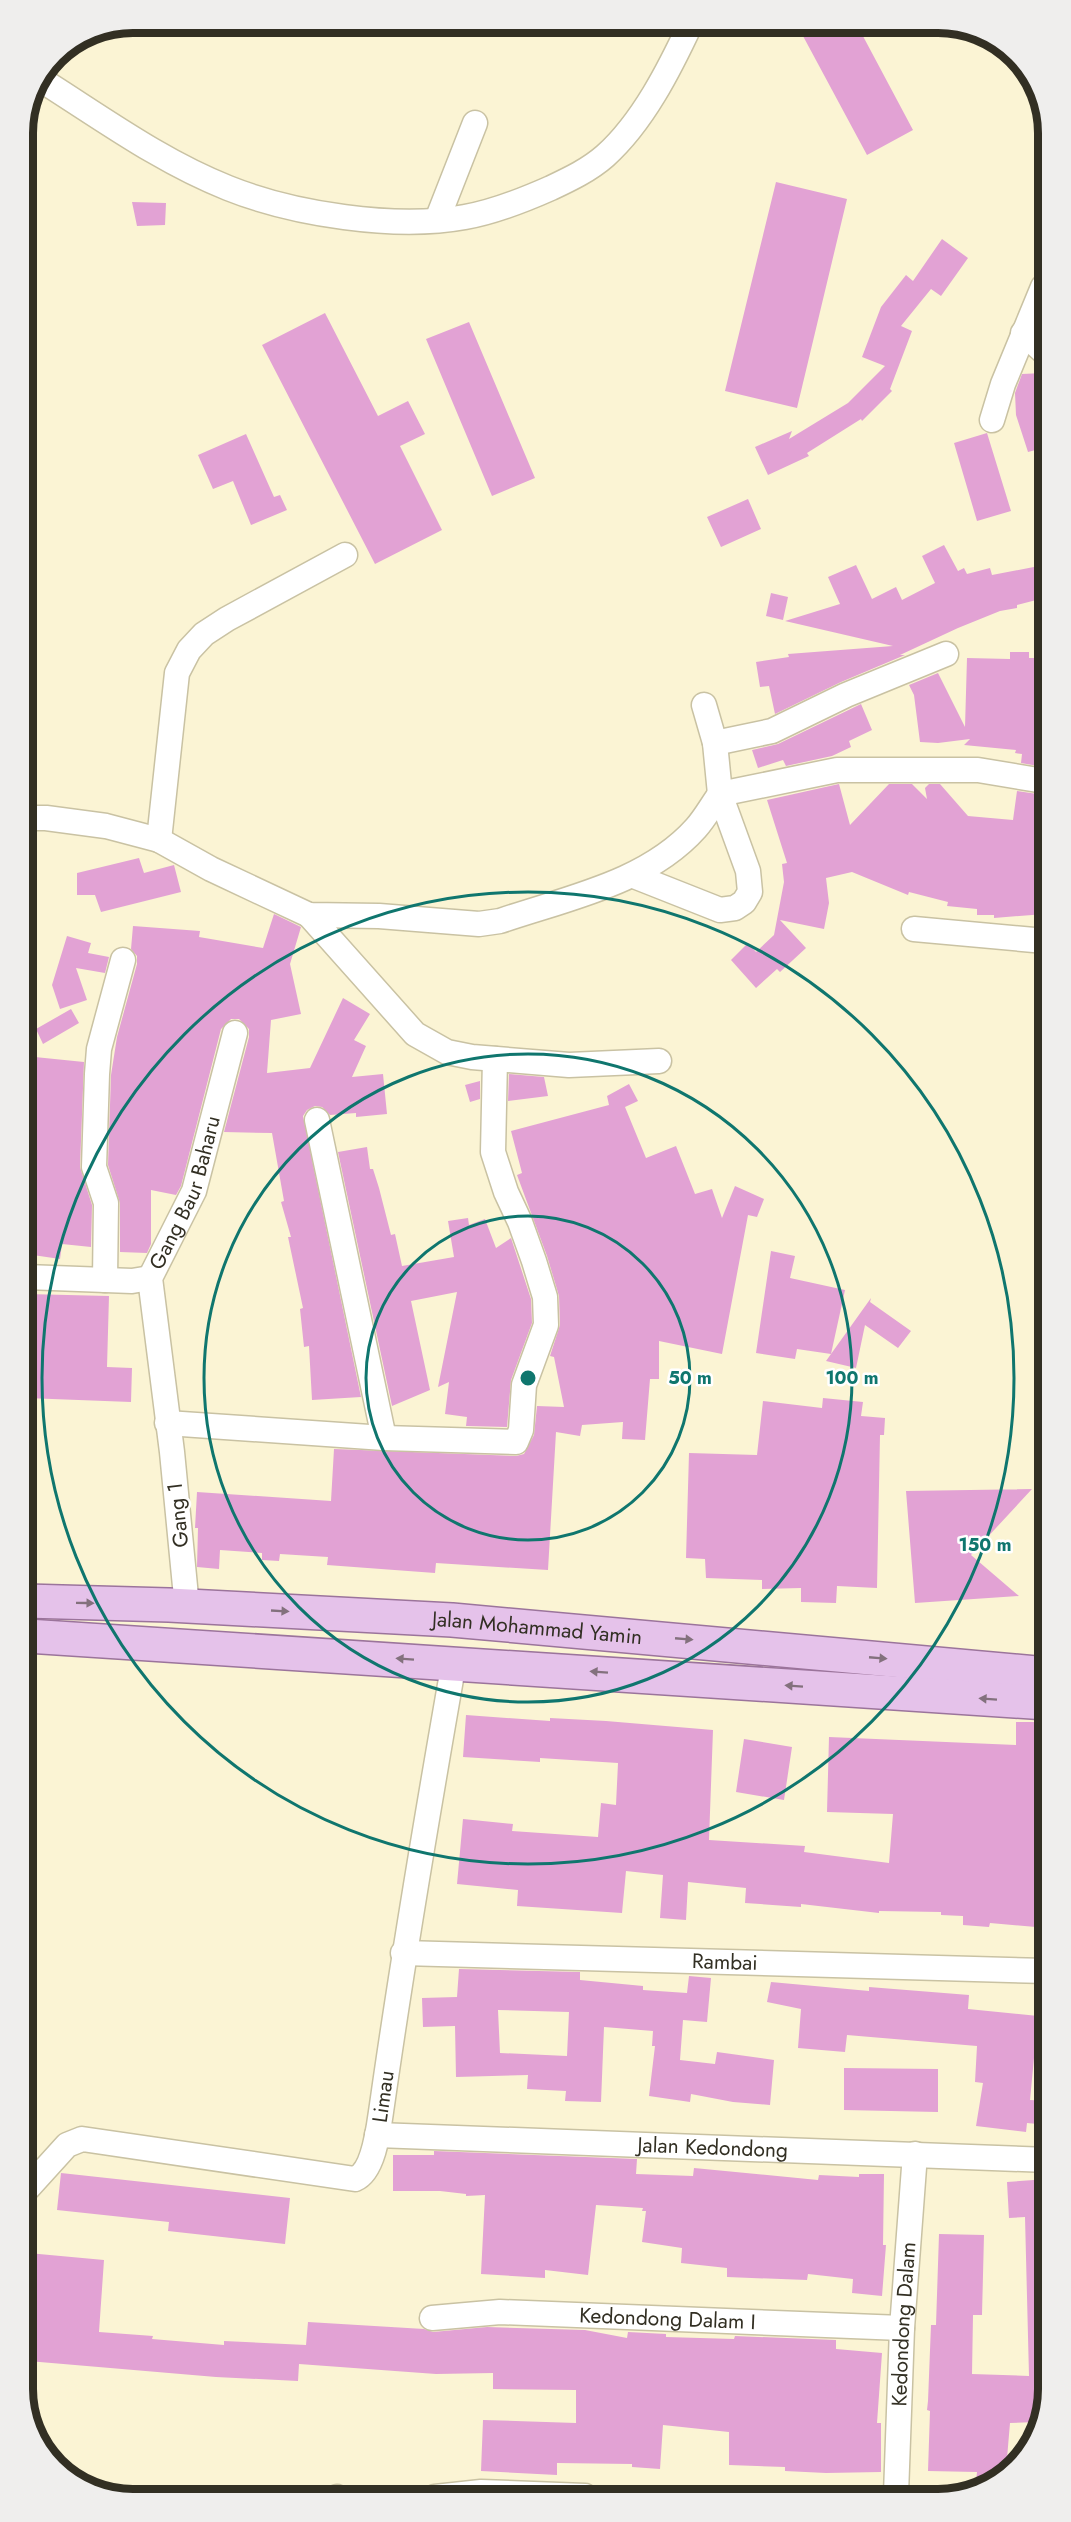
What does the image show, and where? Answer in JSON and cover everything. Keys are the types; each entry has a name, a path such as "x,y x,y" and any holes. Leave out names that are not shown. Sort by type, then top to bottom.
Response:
{"main road":[{"name":"Jalan Mohammad Yamin","path":"33,1601 452,1620 1038,1673"},
{"name":"Jalan Mohammad Yamin","path":"33,1635 1038,1702"}],"street":[{"path":"47,84 173,163 228,189 283,206 351,217 408,222 436,220 465,217 525,199 577,176 606,156 656,92 686,33"},
{"path":"436,220 475,123"},
{"path":"992,420 1003,384 1038,298"},
{"path":"1023,333 1038,346"},
{"path":"159,840 177,673 189,650 204,634 227,619 345,555"},
{"path":"716,743 772,731 846,694 946,654"},
{"path":"634,876 720,910 735,908 744,902 750,892 748,871 720,794 716,743 704,705"},
{"path":"309,915 379,916 479,924 500,921 634,876 677,846 690,834 720,794 837,770 978,770 1038,780"},
{"path":"33,818 106,826 159,840 211,869 309,915 415,1034 447,1052 495,1059 569,1065 659,1061"},
{"path":"914,929 1038,940"},
{"path":"105,1280 106,1203 94,1167 97,1074 99,1049 123,960"},
{"name":"Gang Baur Baharu","path":"167,1423 150,1278 194,1191 235,1033"},
{"path":"167,1423 384,1438 516,1442 521,1430 524,1385 546,1325 547,1315 545,1298 534,1261 506,1192 493,1152 495,1059"},
{"path":"317,1120 384,1438"},
{"path":"33,1277 132,1281 150,1278"},
{"name":"Gang 1","path":"167,1423 188,1607"},
{"name":"Limau","path":"33,2183 68,2145 82,2139 355,2179 362,2176 367,2168 377,2135 403,1953 454,1662"},
{"name":"Rambai","path":"403,1953 1038,1971"},
{"name":"Jalan Kedondong","path":"377,2135 1038,2160"},
{"name":"Kedondong Dalam","path":"896,2489 902,2328 915,2154"},
{"name":"Kedondong Dalam I","path":"432,2318 500,2312 902,2328"}],"building":[{"path":"801,33 861,33 913,130 867,155"},
{"path":"776,182 847,199 797,408 725,391"},
{"path":"132,202 166,203 165,225 137,226"},
{"path":"942,239 968,258 941,296 931,289 901,326 912,331 890,389 892,391 862,421 861,419 807,453 809,456 768,475 755,447 792,431 789,439 848,403 885,366 862,357 881,307 906,275 913,281"},
{"path":"325,313 378,416 408,401 425,434 400,446 442,530 375,564 262,345"},
{"path":"469,322 535,478 492,496 426,339"},
{"path":"1038,373 1038,449 1028,452 1016,415 1015,393 1022,374"},
{"path":"987,433 1011,511 977,521 954,443"},
{"path":"246,434 274,497 280,495 287,510 251,525 233,481 213,489 198,455"},
{"path":"748,499 761,529 721,547 707,517"},
{"path":"944,545 958,571 964,568 967,574 990,568 992,575 1038,566 1038,600 1017,605 1017,608 1000,611 958,628 900,655 905,655 841,682 775,714 769,686 760,687 756,662 789,657 788,654 893,646 785,621 840,604 828,577 856,565 872,599 896,587 902,600 935,583 922,556"},
{"path":"771,593 788,597 783,620 766,616"},
{"path":"1010,652 1029,652 1029,658 1038,658 1038,766 1021,763 1022,754 1015,753 1016,750 964,745 970,739 938,743 920,742 914,695 909,685 938,673 965,727 967,658 1010,659"},
{"path":"861,704 872,730 849,741 851,747 832,756 786,766 783,760 758,768 752,750 778,744"},
{"path":"839,784 850,825 889,784 912,784 927,799 925,788 929,784 940,784 968,816 1013,820 1017,791 1038,794 1038,915 994,918 994,915 977,915 977,909 947,906 948,902 909,892 908,895 852,872 826,878 829,903 824,929 780,920 806,948 780,972 777,969 756,988 731,960 748,943 756,952 774,935 784,882 782,864 787,863 767,800"},
{"path":"139,858 144,873 174,865 181,892 101,912 95,895 77,895 77,873"},
{"path":"274,914 301,927 290,964 301,1014 271,1020 267,1073 310,1068 343,998 370,1014 354,1040 366,1046 352,1077 383,1074 387,1114 356,1117 356,1113 330,1115 322,1107 315,1106 307,1110 303,1116 361,1397 312,1400 309,1346 304,1347 300,1309 303,1308 288,1237 291,1237 281,1202 284,1201 272,1133 224,1132 249,1037 249,1029 239,1019 231,1019 221,1029 181,1186 176,1195 151,1190 151,1244 147,1253 120,1252 120,1203 108,1165 111,1075 117,1037 137,964 137,956 131,949 133,926 200,931 199,937 263,948"},
{"path":"67,936 91,943 88,953 109,957 105,973 76,968 87,1000 60,1009 52,985"},
{"path":"71,1009 79,1023 43,1044 36,1029"},
{"path":"33,1057 84,1062 80,1167 92,1205 91,1247 62,1244 60,1259 33,1255"},
{"path":"509,1074 544,1077 548,1096 508,1101"},
{"path":"480,1081 480,1099 470,1102 465,1085"},
{"path":"629,1084 638,1101 625,1107 646,1158 676,1146 695,1194 712,1189 722,1218 735,1186 764,1199 757,1217 748,1215 722,1354 659,1341 659,1379 650,1379 645,1440 622,1439 623,1422 582,1425 580,1436 556,1432 548,1570 436,1563 435,1573 327,1565 328,1557 280,1554 279,1561 262,1560 262,1553 220,1550 219,1569 197,1567 198,1528 195,1528 197,1492 331,1501 334,1449 516,1456 524,1454 534,1435 537,1406 564,1407 554,1357 550,1356 560,1325 559,1296 517,1175 522,1173 511,1131 609,1105 607,1096"},
{"path":"367,1147 370,1169 373,1169 391,1235 395,1234 402,1266 454,1257 448,1221 468,1218 469,1225 485,1219 496,1248 511,1238 531,1299 532,1323 511,1380 507,1427 466,1426 467,1417 445,1414 449,1382 438,1387 457,1292 411,1301 430,1390 392,1406 338,1152"},
{"path":"771,1251 795,1256 790,1278 845,1290 831,1354 797,1349 795,1359 756,1353"},
{"path":"33,1294 109,1296 107,1367 132,1368 131,1402 33,1398"},
{"path":"871,1298 870,1302 911,1331 898,1348 865,1325 856,1368 826,1361"},
{"path":"823,1398 863,1402 861,1416 885,1418 884,1435 880,1435 877,1588 837,1586 836,1603 801,1602 801,1588 762,1589 762,1580 706,1578 705,1559 686,1558 689,1453 757,1455 763,1401 822,1408"},
{"path":"1032,1489 971,1555 1019,1596 915,1603 906,1491"},
{"path":"466,1715 550,1721 550,1718 606,1721 713,1730 709,1840 805,1846 804,1852 889,1863 893,1814 827,1812 829,1737 1016,1745 1016,1722 1038,1722 1038,1927 990,1923 989,1927 963,1925 963,1916 941,1915 941,1912 879,1911 879,1913 801,1904 801,1907 745,1903 746,1888 688,1882 686,1920 660,1918 663,1875 626,1871 622,1913 517,1906 518,1890 457,1884 463,1819 513,1824 512,1831 598,1837 601,1803 616,1805 618,1763 540,1758 540,1762 463,1757"},
{"path":"744,1739 792,1747 784,1800 736,1792"},
{"path":"459,1969 580,1972 580,1980 643,1986 643,1990 687,1993 689,1976 711,1978 707,2022 683,2020 680,2060 715,2064 717,2052 774,2060 770,2105 733,2102 691,2094 690,2102 649,2096 655,2046 652,2046 653,2031 604,2027 601,2102 565,2101 566,2091 527,2089 528,2075 456,2077 455,2026 423,2027 422,1998 457,1997","holes":["498,2010 569,2012 567,2056 500,2053"]},
{"path":"771,1982 869,1991 869,1987 969,1995 968,2009 1038,2016 1038,2058 1034,2058 1030,2100 1038,2100 1038,2124 1027,2123 1026,2132 976,2126 983,2083 975,2082 977,2046 847,2035 845,2052 798,2048 801,2009 767,2002"},
{"path":"844,2068 938,2069 938,2112 844,2110"},
{"path":"434,2151 637,2159 636,2174 693,2176 694,2168 818,2180 819,2175 859,2177 859,2174 884,2174 883,2245 886,2245 882,2296 852,2293 853,2279 808,2274 807,2280 727,2277 727,2268 681,2263 682,2248 642,2242 646,2211 642,2211 643,2208 596,2205 588,2275 545,2270 545,2278 481,2274 485,2195 466,2196 466,2194 440,2191 393,2191 393,2155 434,2155"},
{"path":"61,2173 290,2198 285,2244 168,2231 169,2222 57,2210"},
{"path":"1038,2180 1037,2402 1033,2422 1010,2423 1007,2462 976,2481 977,2472 928,2471 930,2411 927,2410 931,2325 936,2325 939,2234 984,2235 982,2315 973,2315 972,2374 1029,2376 1025,2217 1009,2218 1007,2182"},
{"path":"33,2253 104,2260 99,2332 153,2336 152,2339 224,2345 224,2341 306,2345 308,2322 424,2329 433,2332 487,2327 585,2330 627,2338 628,2332 666,2334 666,2337 734,2339 735,2336 836,2340 836,2349 882,2353 877,2423 881,2423 881,2472 826,2473 785,2471 785,2467 729,2465 729,2432 663,2425 660,2469 632,2467 632,2464 557,2463 557,2475 481,2471 483,2420 576,2423 576,2390 493,2389 493,2373 436,2374 299,2364 298,2381 216,2377 33,2361"}]}
